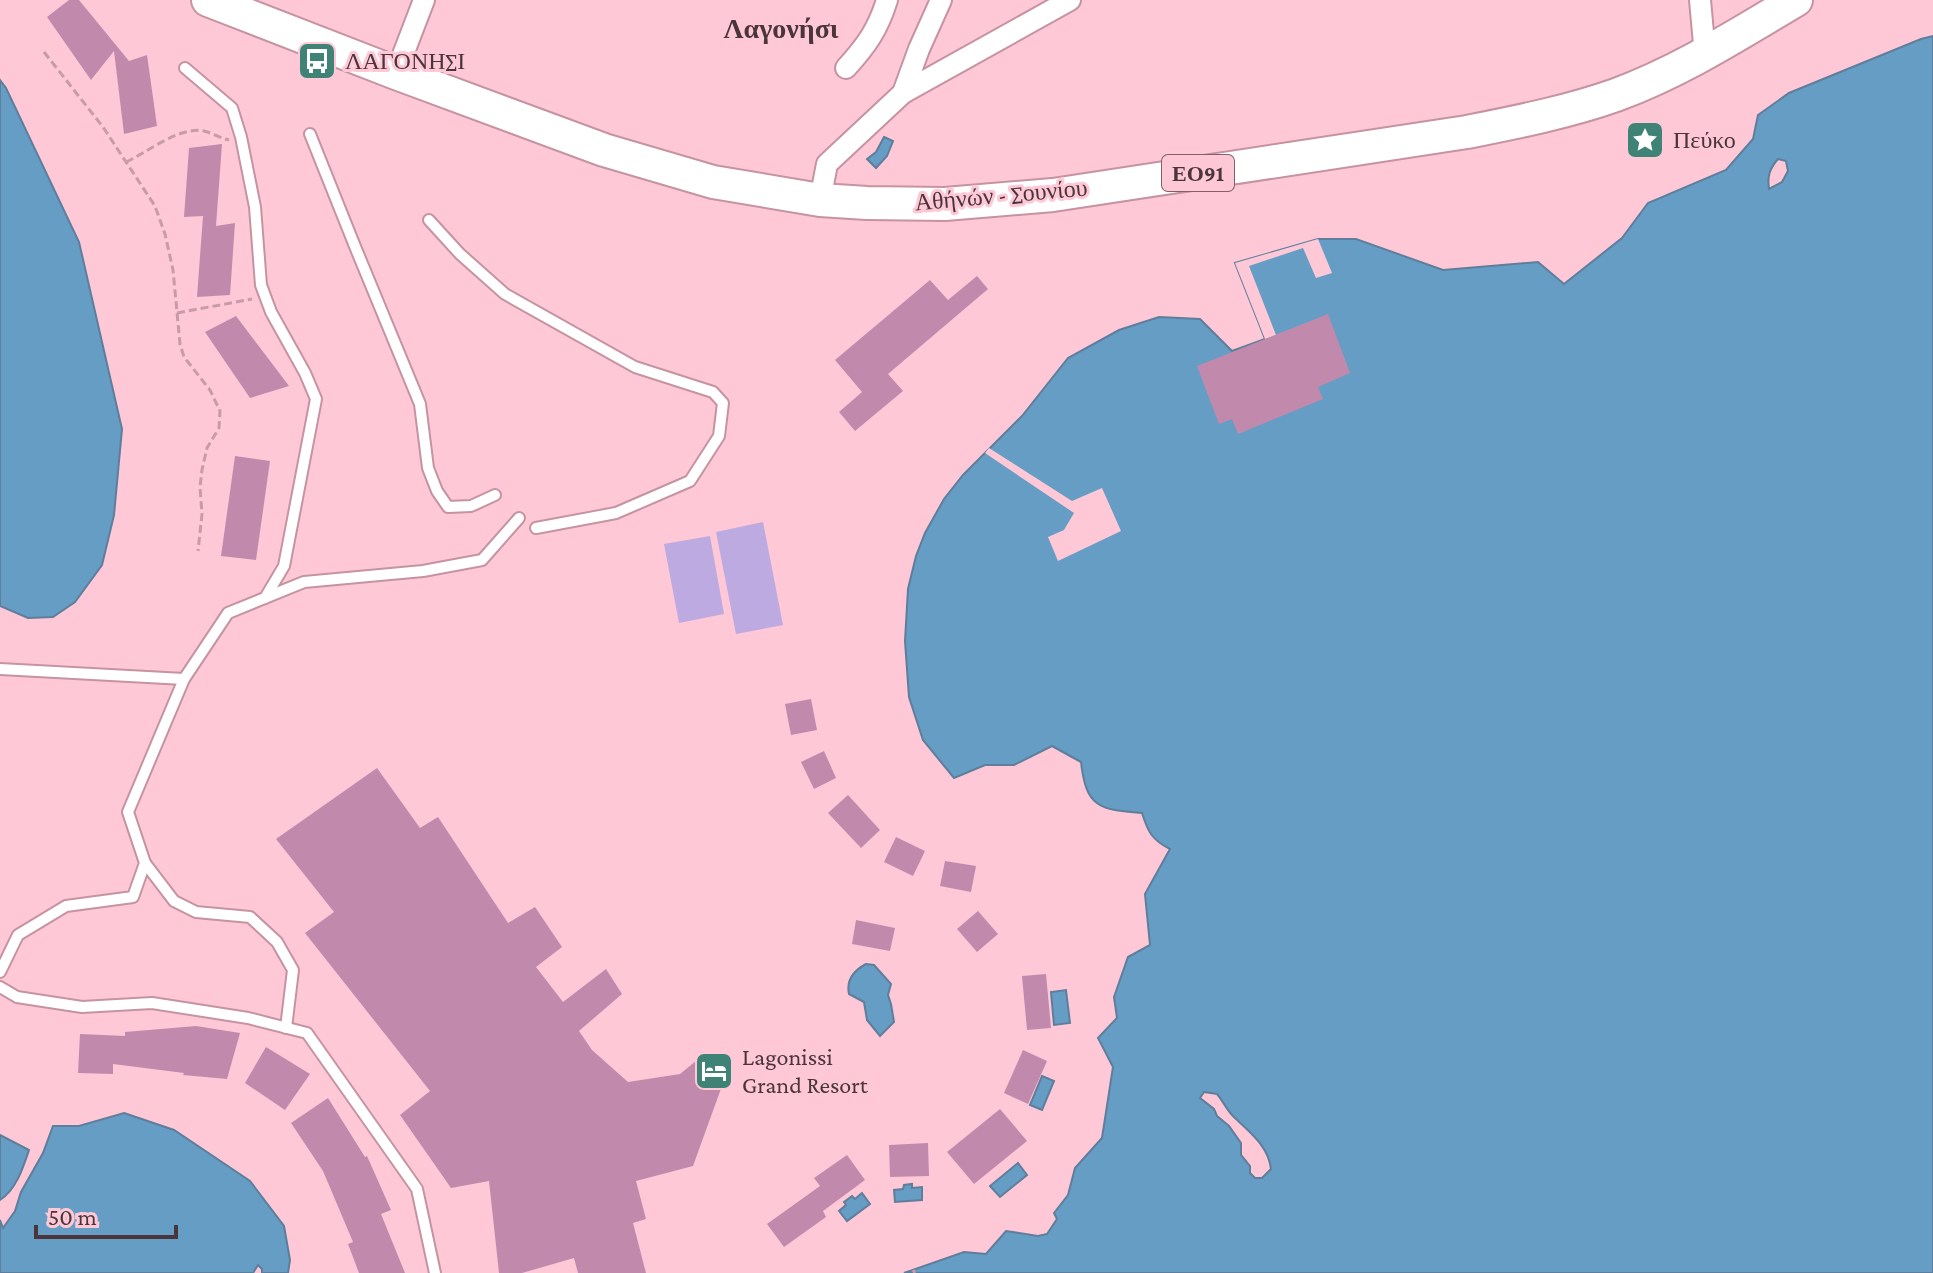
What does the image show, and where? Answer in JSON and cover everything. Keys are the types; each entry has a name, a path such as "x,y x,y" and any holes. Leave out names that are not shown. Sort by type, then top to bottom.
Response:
{"main road":[{"name":"Αθήνών - Σουνίου","path":"208,0 604,150 713,182 820,200 945,204 1053,195 1529,120 1602,99 1667,74 1705,55 1796,0"}],"street":[{"path":"396,73 424,0"},
{"path":"846,68 862,51 878,26 887,0"},
{"path":"903,93 941,0"},
{"path":"820,200 827,164 903,93 1070,0"},
{"path":"1700,0 1705,55"}],"lane":[{"path":"185,68 232,108 255,207 261,285 271,312 316,399 284,566 265,598"},
{"path":"310,134 420,404 428,468 437,491 448,507 471,506 495,495"},
{"path":"429,220 460,254 505,294 635,367 713,392 723,403 719,436 690,481 616,513 536,528"},
{"path":"286,1028 293,970 277,942 250,917 196,912 174,901 145,863 128,812 184,679 228,613 304,582 423,571 482,560 519,518"},
{"path":"0,669 184,679"},
{"path":"0,972 18,935 66,906 133,897 145,863"},
{"path":"0,987 17,997 82,1007 152,1003 248,1018 307,1033 417,1189 435,1273"}],"path":[{"path":"44,52 103,127 155,206 173,270 184,357 210,390 220,411 219,428 207,448 202,470 198,551"},
{"path":"126,162 167,138 193,131 205,131 230,141 241,137"},
{"path":"177,313 266,296"}],"shaded area":[{"path":"763,522 783,625 736,634 716,532"},
{"path":"710,536 724,614 679,623 664,544"}],"water":[{"path":"1933,36 1933,1273 904,1273 964,1252 986,1254 1006,1231 1038,1236 1047,1234 1057,1219 1054,1213 1068,1195 1075,1168 1102,1138 1113,1067 1098,1038 1117,1018 1114,997 1128,957 1150,945 1145,894 1170,849 1152,835 1142,813 1115,810 1097,803 1087,789 1081,762 1052,746 1014,765 985,765 954,778 923,740 909,697 905,641 908,589 925,533 944,499 963,475 1022,416 1068,358 1119,330 1159,317 1200,319 1232,351 1265,339 1235,263 1318,239 1356,239 1443,270 1538,262 1564,284 1622,238 1648,203 1726,170 1753,139 1758,115 1789,93","holes":["1778,159 1786,161 1788,171 1782,182 1769,189 1770,172","1204,1092 1217,1094 1262,1146 1271,1169 1262,1178 1255,1178 1250,1173 1250,1166 1241,1155 1241,1143 1214,1109 1200,1098"]},
{"path":"0,80 79,242 122,429 114,515 102,565 75,602 53,617 28,618 0,606"},
{"path":"884,137 893,141 887,156 876,168 867,159 876,152"},
{"path":"866,964 874,965 891,984 888,995 894,1022 880,1036 867,1020 864,1002 849,994 852,976"},
{"path":"1066,990 1070,1023 1054,1025 1051,992"},
{"path":"1042,1076 1054,1081 1042,1110 1030,1105"},
{"path":"124,1113 174,1130 250,1181 284,1226 290,1260 288,1273 262,1273 258,1265 253,1273 0,1273 0,1220 3,1228 15,1211 53,1126 79,1126"},
{"path":"0,1135 29,1150 15,1185 0,1200"},
{"path":"1018,1163 1027,1175 1000,1197 990,1186"},
{"path":"912,1184 912,1188 922,1187 922,1200 895,1202 894,1190"},
{"path":"862,1193 870,1204 847,1221 839,1211 846,1205 844,1202"}],"pier":[{"path":"1318,239 1332,273 1316,278 1303,248 1249,266 1276,335 1265,339 1235,263"},
{"path":"989,448 1072,501 1102,488 1121,531 1058,561 1048,537 1064,530 1074,513 985,453"}],"building":[{"path":"69,0 79,0 129,61 147,55 157,126 124,134 114,51 91,80 47,17"},
{"path":"222,144 216,226 235,223 230,295 197,297 203,216 184,217 189,148"},
{"path":"977,276 988,289 888,374 903,391 855,431 839,412 862,392 835,360 930,280 948,300"},
{"path":"1328,314 1350,373 1318,387 1323,399 1238,434 1232,419 1219,424 1197,366"},
{"path":"236,316 289,386 250,398 205,332"},
{"path":"235,456 270,461 256,560 221,556"},
{"path":"811,699 817,730 791,735 785,704"},
{"path":"824,751 836,778 814,789 801,762"},
{"path":"377,768 420,828 438,817 508,923 535,907 562,947 536,967 563,1002 606,969 622,994 579,1031 592,1050 628,1082 680,1074 707,1052 731,1061 693,1166 636,1181 646,1219 633,1223 646,1273 578,1273 574,1258 522,1273 499,1273 489,1181 451,1188 400,1115 430,1091 305,933 334,912 276,839"},
{"path":"848,795 880,830 861,848 828,813"},
{"path":"896,837 925,851 913,876 884,862"},
{"path":"945,861 976,866 971,892 940,886"},
{"path":"978,911 998,934 977,952 957,929"},
{"path":"856,920 895,928 890,951 852,944"},
{"path":"1046,974 1051,1028 1027,1030 1022,976"},
{"path":"196,1026 240,1033 227,1079 113,1064 113,1074 78,1073 80,1034 125,1036 125,1032"},
{"path":"266,1047 310,1074 285,1110 245,1083"},
{"path":"1023,1050 1047,1061 1028,1104 1004,1093"},
{"path":"328,1098 367,1156 391,1210 381,1214 405,1273 359,1273 348,1244 353,1242 323,1171 291,1123"},
{"path":"1000,1109 1027,1141 974,1184 947,1152"},
{"path":"928,1143 929,1176 890,1177 889,1145"},
{"path":"847,1155 865,1180 823,1211 826,1217 784,1247 767,1224 820,1186 814,1178"}],"place":[{"name":"ΛΑΓΟΝΗΣΙ","path":"317,61"},
{"name":"Πεύκο","path":"1645,140"},
{"name":"Lagonissi Grand Resort","path":"714,1071"}],"district":[{"name":"Λαγονήσι","path":"781,28"}]}
